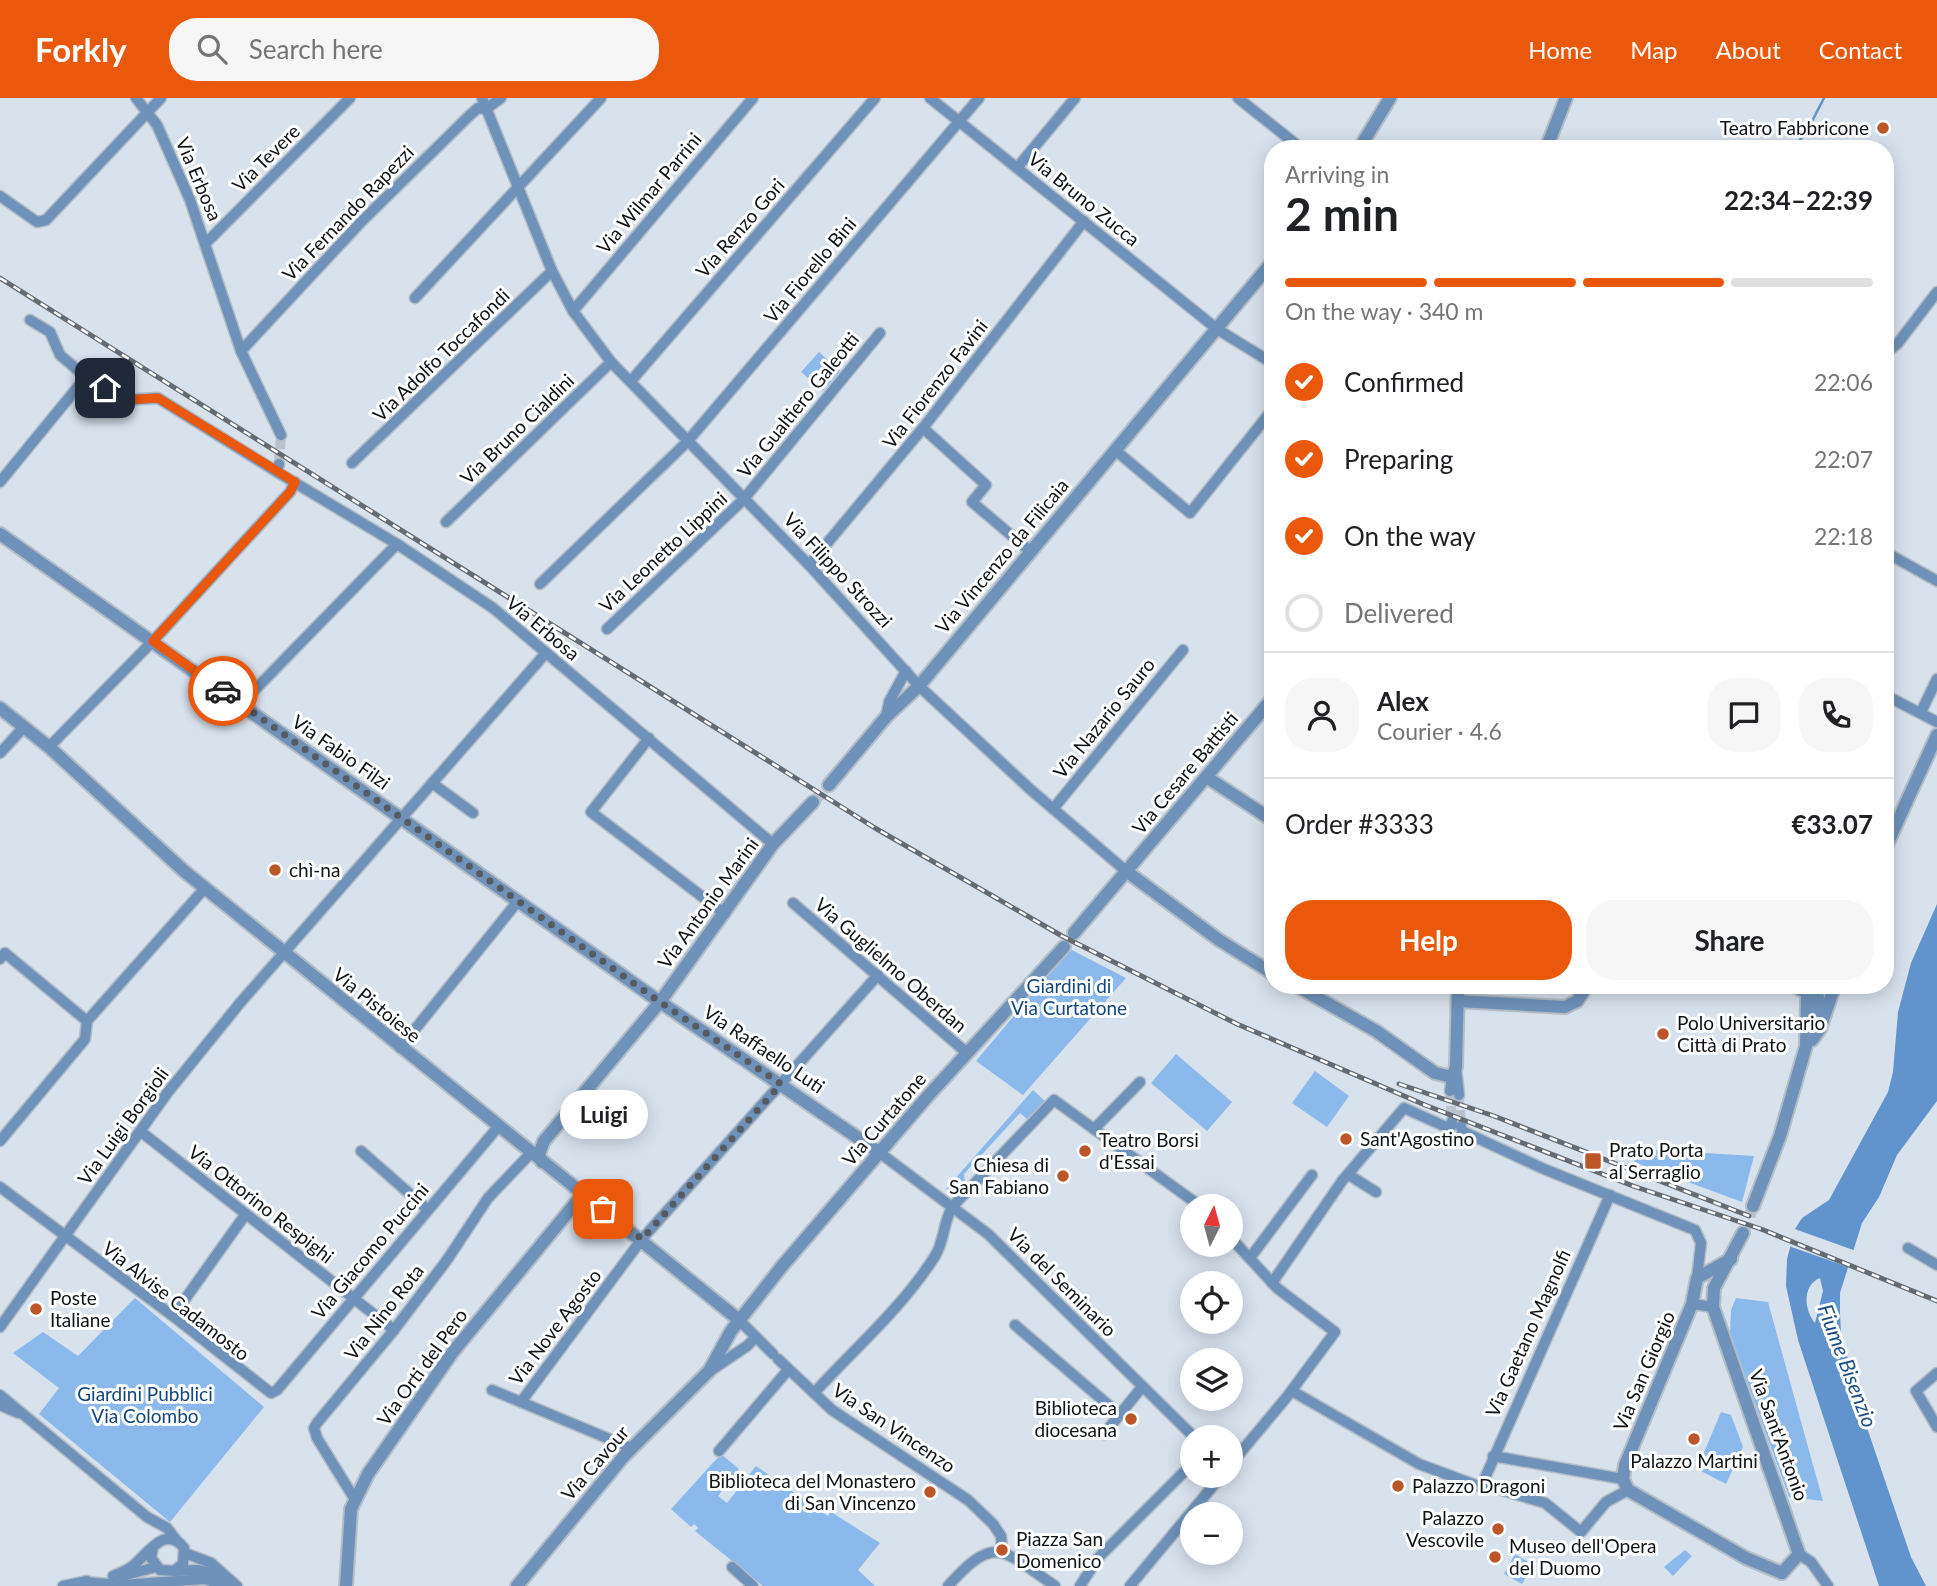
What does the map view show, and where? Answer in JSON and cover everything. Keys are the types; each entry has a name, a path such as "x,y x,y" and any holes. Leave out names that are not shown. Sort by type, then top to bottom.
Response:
{"street":[{"name":"Via Erbosa","path":"136,98 148,111 207,242 241,351 281,435"},
{"path":"0,196 41,223 161,98"},
{"name":"Via Tevere","path":"207,242 350,98"},
{"name":"Via Fernando Rapezzi","path":"241,351 361,222 470,115 484,104 500,98"},
{"path":"415,298 601,98"},
{"name":"Via Wilmar Parrini","path":"573,311 753,98"},
{"name":"Via Renzo Gori","path":"631,381 875,98"},
{"name":"Via Bruno Zucca","path":"930,98 1217,328 1264,358"},
{"name":"Via Fiorello Bini","path":"540,584 687,442 979,98"},
{"path":"1017,168 1075,98"},
{"path":"1238,98 1290,140"},
{"path":"1364,140 1390,98"},
{"path":"1550,140 1566,98"},
{"name":"Via Filippo Strozzi","path":"484,104 552,271 573,311 611,362 809,565 919,686 1053,809 1126,871 1219,940 1264,968"},
{"name":"Via Fiorenzo Favini","path":"809,565 923,428 1084,221"},
{"name":"Via Adolfo Toccafondi","path":"352,463 552,271"},
{"name":"Via Vincenzo da Filicaia","path":"919,686 1264,272"},
{"path":"1894,346 1937,292"},
{"name":"Via Erbosa","path":"30,320 50,332 60,355 86,377 124,400 158,398 278,468 295,482 397,544 493,608 774,844"},
{"name":"Via Gualtiero Galeotti","path":"744,500 880,333"},
{"name":"Via Bruno Cialdini","path":"446,522 611,362"},
{"path":"0,482 86,377"},
{"path":"1115,450 1190,513 1264,420"},
{"path":"923,428 986,485 972,502 1031,552"},
{"path":"49,747 153,641 290,492 295,482"},
{"name":"Via Leonetto Lippini","path":"607,629 744,500"},
{"name":"Via Fabio Filzi","path":"0,534 660,1002"},
{"path":"241,704 397,544"},
{"path":"1894,557 1937,581"},
{"name":"Via Nazario Sauro","path":"1053,809 1183,649"},
{"name":"Via Luigi Borgioli","path":"0,1327 167,1092 284,953 545,654"},
{"path":"886,717 889,702 906,671"},
{"path":"1921,712 1937,679"},
{"path":"829,785 886,717 919,686"},
{"path":"1894,699 1937,722"},
{"name":"Via Pistoiese","path":"0,708 49,747 205,888 530,1154 642,1239 739,1320"},
{"name":"Via Cesare Battisti","path":"1126,871 1208,778 1264,709"},
{"path":"0,753 24,727"},
{"path":"1894,829 1937,735"},
{"path":"649,738 591,812 725,914"},
{"path":"1208,778 1264,815"},
{"path":"432,783 473,813"},
{"name":"Via Antonio Marini","path":"542,1162 539,1154 544,1141 660,1002 774,844 813,802"},
{"path":"1074,933 1126,871"},
{"path":"0,1141 85,1039 87,1021 205,888"},
{"path":"400,1048 518,901"},
{"name":"Via Guglielmo Oberdan","path":"793,903 967,1053"},
{"name":"Via Curtatone","path":"739,1320 967,1053 1064,947"},
{"path":"0,959 5,953 87,1021"},
{"name":"Via Nove Agosto","path":"521,1402 642,1239 878,975"},
{"path":"1311,994 1376,1031 1435,1073 1454,1072"},
{"path":"1455,1093 1458,994"},
{"path":"1458,1001 1565,1007 1577,1001 1582,994"},
{"path":"1804,994 1809,1043"},
{"path":"1753,1206 1780,1136 1809,1043 1820,1029 1832,994"},
{"name":"Via Raffaello Luti","path":"660,1002 880,1153"},
{"path":"1094,1129 1140,1082"},
{"path":"814,1394 871,1334 931,1262 947,1231 947,1219 953,1206 1054,1100 1183,1194"},
{"path":"1275,1286 1345,1178 1405,1108 1456,1126 1695,1230 1701,1243 1697,1281"},
{"name":"Via Giacomo Puccini","path":"266,1393 277,1390 498,1127"},
{"name":"Via Ottorino Respighi","path":"140,1131 394,1330"},
{"path":"361,1151 427,1209"},
{"name":"Via del Seminario","path":"880,1153 988,1234 1182,1425"},
{"name":"Via Nino Rota","path":"354,1499 314,1428 447,1260 488,1198 530,1154"},
{"path":"1246,1254 1312,1174"},
{"path":"1345,1178 1376,1192"},
{"name":"Via Alvise Cadamosto","path":"0,1187 64,1237 173,1315 266,1393"},
{"name":"Via Orti del Pero","path":"346,1586 354,1499 452,1353 583,1194"},
{"name":"Via Gaetano Magnolfi","path":"1481,1487 1610,1195"},
{"path":"173,1315 245,1215"},
{"path":"1692,1304 1713,1307 1714,1288 1743,1233"},
{"path":"1908,1248 1937,1265"},
{"path":"1243,1251 1275,1286 1335,1332 1292,1391 1243,1450"},
{"path":"1697,1281 1731,1259"},
{"path":"1697,1281 1714,1288"},
{"name":"Via San Giorgio","path":"1626,1484 1625,1465 1692,1304 1697,1281"},
{"name":"Via Sant'Antonio","path":"1713,1307 1799,1553 1811,1562 1828,1586"},
{"name":"Via San Vincenzo","path":"739,1320 832,1410 953,1489 993,1524 1001,1536 1002,1552"},
{"name":"Via Cavour","path":"709,1371 739,1320"},
{"path":"1015,1325 1119,1414"},
{"name":"Via Cavour","path":"517,1586 632,1448 709,1371 756,1337"},
{"path":"719,1451 788,1370"},
{"path":"1937,1373 1916,1391 1937,1427"},
{"path":"1104,1434 1142,1387"},
{"path":"492,1390 632,1448"},
{"path":"1292,1391 1419,1464 1481,1487 1488,1486 1545,1503 1581,1532 1606,1502 1626,1484"},
{"path":"0,1395 147,1517 167,1528 185,1553 211,1563 225,1581"},
{"path":"0,1405 25,1415"},
{"path":"1493,1456 1626,1484 1746,1558 1782,1573"},
{"path":"1080,1586 1093,1566 1180,1475"},
{"path":"1130,1586 1211,1488"},
{"path":"147,1517 157,1534 151,1558 156,1567 164,1572 205,1570 237,1586"},
{"path":"113,1576 131,1568 166,1538 177,1541"},
{"path":"948,1586 977,1556 1002,1552 1014,1556 1055,1586"},
{"path":"174,1571 183,1564 185,1553"},
{"path":"1782,1573 1799,1553"},
{"path":"63,1586 156,1567"},
{"path":"732,1567 753,1586"},
{"path":"1782,1573 1786,1586"},
{"path":"83,1582 121,1585 205,1579 225,1581"}],"green space":[{"path":"819,352 840,371 823,391 801,372"},
{"name":"Giardini di Via Curtatone","path":"1070,949 1126,978 1023,1095 976,1061"},
{"path":"1176,1054 1232,1102 1207,1131 1151,1083"},
{"path":"1315,1071 1349,1096 1327,1127 1292,1103"},
{"path":"1033,1090 1045,1101 1027,1119 1020,1113 964,1174 965,1182 954,1194 946,1189"},
{"path":"1640,1149 1754,1156 1742,1202 1634,1162"},
{"name":"Giardini Pubblici Via Colombo","path":"135,1298 264,1407 170,1522 39,1414 59,1388 13,1353 43,1332 78,1356"},
{"path":"1736,1298 1768,1302 1823,1501 1789,1497 1730,1334 1731,1310"},
{"path":"1721,1412 1731,1415 1743,1447 1726,1484 1697,1469"},
{"path":"721,1454 739,1469 718,1496 727,1503 756,1466 828,1516 831,1512 880,1543 858,1570 875,1586 763,1586 695,1531 698,1528 694,1524 691,1527 671,1509"},
{"path":"1685,1550 1692,1556 1673,1576 1664,1567"},
{"path":"1515,1554 1533,1565 1522,1584 1504,1574"}],"water":[{"name":"Fiume Bisenzio","path":"1937,904 1937,1101 1897,1155 1879,1197 1862,1223 1840,1293 1841,1333 1863,1416 1911,1557 1926,1586 1879,1586 1798,1340 1786,1286 1787,1259 1795,1229 1802,1218 1829,1200 1888,1092 1893,1072 1898,1012 1911,963","holes":["1820,1278 1823,1291 1815,1323 1807,1305 1808,1292 1814,1281"]}],"pier":[{"path":"1792,1228 1856,1251 1851,1268 1786,1245"}],"waterway":[{"path":"1800,140 1824,98"}],"tunnel":[{"path":"279,464 281,435"},
{"path":"813,802 829,785"},
{"path":"1450,1091 1452,1121"},
{"path":"1459,1095 1461,1126"},
{"path":"1743,1233 1753,1206"}],"railway":[{"path":"0,278 875,828 1062,936 1237,1024 1425,1105 1633,1186 1761,1229 1937,1301"},
{"path":"1399,1084 1494,1116 1749,1216"}],"way so far":[{"path":"223,691 660,1002 781,1084 642,1239 603,1209"}],"place":[{"name":"Teatro Fabbricone","path":"1883,128"},
{"name":"chì-na","path":"275,870"},
{"name":"Polo Universitario Città di Prato","path":"1663,1034"},
{"name":"Sant'Agostino","path":"1346,1139"},
{"name":"Teatro Borsi d'Essai","path":"1085,1151"},
{"name":"Prato Porta al Serraglio","path":"1593,1161"},
{"name":"Chiesa di San Fabiano","path":"1063,1176"},
{"name":"Luigi","path":"603,1209"},
{"name":"Poste Italiane","path":"36,1309"},
{"name":"Biblioteca diocesana","path":"1131,1419"},
{"name":"Palazzo Martini","path":"1694,1439"},
{"name":"Palazzo Dragoni","path":"1398,1486"},
{"name":"Biblioteca del Monastero di San Vincenzo","path":"930,1492"},
{"name":"Palazzo Vescovile","path":"1498,1529"},
{"name":"Piazza San Domenico","path":"1002,1550"},
{"name":"Museo dell'Opera del Duomo","path":"1495,1557"}],"route":[{"path":"105,388 124,400 158,398 295,482 290,492 153,641 223,691"}]}
